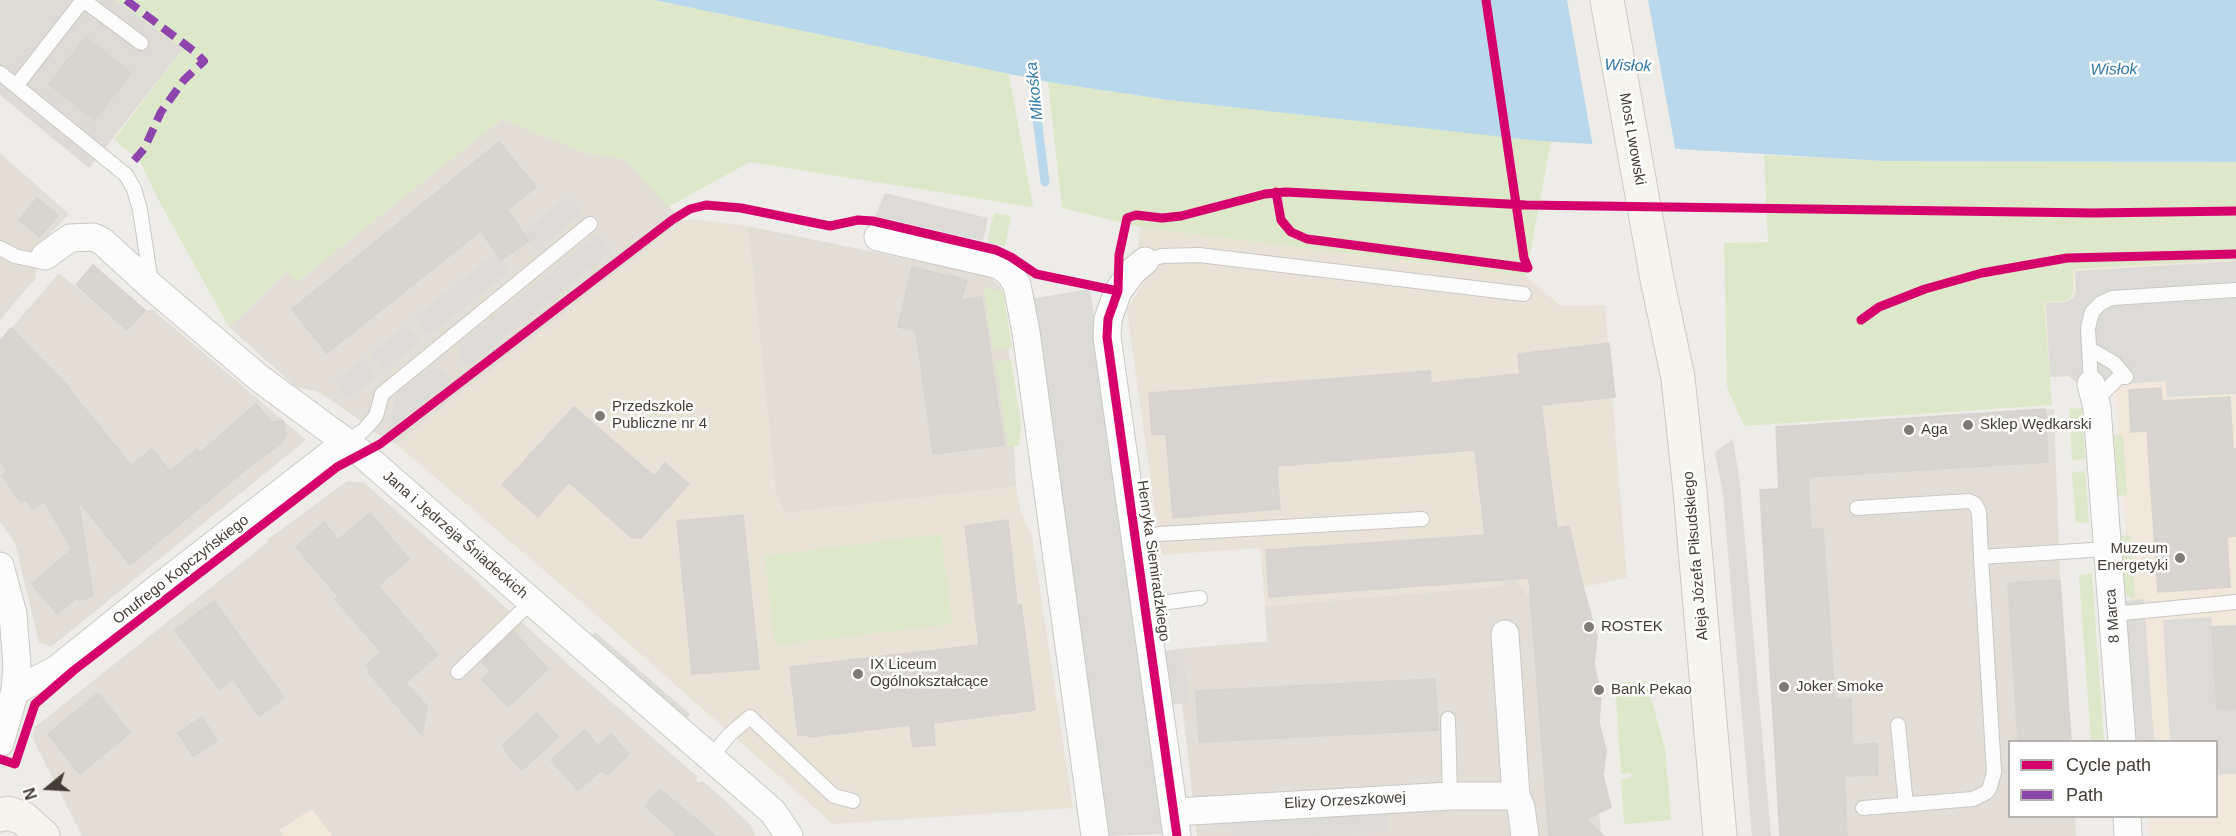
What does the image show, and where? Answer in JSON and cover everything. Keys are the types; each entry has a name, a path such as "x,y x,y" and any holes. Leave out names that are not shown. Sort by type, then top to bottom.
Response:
{"main road":[{"name":"Most Lwowski","path":"1607,0 1657,279"},
{"name":"Aleja Józefa Piłsudskiego","path":"1657,279 1678,378 1720,836"},
{"path":"0,815 8,813 23,818 43,836"}],"street":[{"name":"Jana i Jędrzeja Śniadeckich","path":"45,256 70,238 93,237 102,241 151,286 276,392 361,453 773,812 789,836"},
{"path":"878,237 1001,266 1011,275 1017,285 1028,343 1095,836"},
{"name":"Henryka Siemiradzkiego","path":"1145,261 1133,271 1118,291 1107,328 1176,824"},
{"name":"8 Marca","path":"2094,392 2122,740"},
{"name":"Onufrego Kopczyńskiego","path":"8,705 345,443"},
{"path":"0,566 13,614 17,640 17,666 0,743"},
{"path":"1505,634 1516,796 1521,807 1525,836"},
{"name":"Elizy Orzeszkowej","path":"1176,824 1450,796 1516,796"},
{"path":"2127,818 2128,836"}],"lane":[{"path":"16,86 83,0 141,43"},
{"path":"0,73 126,175 134,189 140,210 151,286"},
{"path":"345,443 364,430 376,416 382,394 590,224"},
{"path":"0,248 15,256 38,261 45,256"},
{"path":"1145,261 1162,256 1199,255 1524,294"},
{"path":"2090,349 2114,363 2126,376 2119,377 2094,392 2088,328 2092,312 2101,303 2112,298 2236,290"},
{"path":"1857,508 1969,501 1975,504 1979,512 1982,557 1993,780 1987,792 1973,799 1863,808"},
{"path":"1135,541 1159,534 1422,519"},
{"path":"1982,557 2108,549"},
{"path":"1144,604 1200,598"},
{"path":"458,672 531,602"},
{"path":"2113,614 2236,602"},
{"path":"710,758 730,734 750,717 834,796 853,801"},
{"path":"1448,719 1450,796"},
{"path":"1898,725 1906,805"}],"shaded area":[{"path":"0,0 116,0 183,49 89,168 0,95"},
{"path":"502,119 586,153 625,159 682,221 396,444 368,429 357,418 319,392 296,387 229,327 287,271 297,282"},
{"path":"0,153 69,214 39,245 35,279 0,320"},
{"path":"885,193 988,218 983,241 875,216"},
{"path":"568,196 582,213 536,250 523,232"},
{"path":"694,219 748,226 776,494 785,513 1016,487 1021,512 1032,537 1073,808 833,824 595,614 396,444 682,221"},
{"path":"748,226 990,276 1001,288 1010,364 1016,487 785,513 776,494"},
{"path":"1140,227 1526,276 1561,306 1605,305 1627,578 1530,598 1516,580 1506,581 1503,586 1265,606 1260,548 1161,555 1127,310 1151,271 1138,248"},
{"path":"598,234 612,251 466,367 458,354 458,349 463,342"},
{"path":"495,254 509,271 428,336 414,318"},
{"path":"2236,260 2236,836 2149,836 2148,818 2218,818 2218,740 2142,740 2115,386 2082,388 2068,377 2049,377 2044,302 2067,301 2072,296 2072,269"},
{"path":"2236,261 2236,394 2167,397 2166,381 2082,387 2069,376 2050,377 2046,303 2067,302 2074,297 2075,271"},
{"path":"59,273 127,330 145,310 153,310 306,440 51,647 39,642 15,543 0,522 0,341"},
{"path":"1090,289 1164,834 1107,836 1030,299"},
{"path":"407,325 420,341 384,370 370,354"},
{"path":"363,359 376,376 348,400 334,382"},
{"path":"434,368 443,371 450,380 389,430 398,393 426,371"},
{"path":"2054,409 2060,580 2071,740 2008,740 2008,818 2075,818 2076,836 1780,836 1760,490 1779,488 1776,427"},
{"path":"1733,439 1740,483 1771,836 1752,836 1723,494 1715,452"},
{"path":"347,481 363,482 469,574 571,667 698,777 696,779 698,782 704,782 719,795 751,825 755,836 332,836 312,809 280,830 283,836 82,836 32,737 35,727 268,542 267,540"},
{"path":"1516,580 1530,598 1584,587 1597,637 1594,665 1601,694 1599,723 1606,750 1603,776 1611,807 1599,813 1601,833 1604,836 1197,836 1176,649 1267,641 1265,606 1503,586 1506,581"},
{"path":"2144,599 2154,740 2134,740 2125,601"},
{"path":"2211,617 2215,674 2236,672 2236,774 2218,775 2218,740 2170,740 2163,620"},
{"path":"595,632 690,714 683,722 589,639"},
{"path":"1182,649 1190,702 1166,706 1159,652"},
{"path":"1386,786 1387,831 1306,836 1233,836 1232,826 1217,827 1214,798"},
{"path":"312,809 332,836 283,836 280,830"}],"green space":[{"path":"116,0 654,0 1009,74 1033,207 750,162 668,207 625,159 586,153 502,119 297,282 287,271 229,327 158,199 141,163 114,139 183,49"},
{"path":"1048,82 1168,100 1551,141 1526,276 1140,227 1062,208"},
{"path":"1764,155 1883,161 2236,162 2236,260 2073,269 2072,296 2067,301 2044,302 2052,405 1744,426 1727,387 1724,243 1768,242"},
{"path":"994,213 1011,216 1005,246 987,242"},
{"path":"984,287 1003,292 1012,348 993,350"},
{"path":"1011,360 1021,423 1019,446 1008,447 996,362"},
{"path":"2082,408 2085,459 2072,460 2069,409"},
{"path":"2123,434 2127,495 2118,496 2114,435"},
{"path":"2085,471 2089,522 2076,523 2072,472"},
{"path":"941,534 952,624 775,645 765,556"},
{"path":"2131,535 2135,598 2132,599 2127,596 2124,587 2121,536"},
{"path":"2092,574 2104,740 2091,740 2079,575"},
{"path":"1646,681 1665,748 1671,820 1624,824 1621,779 1631,778 1631,773 1621,774 1615,683"}],"water":[{"name":"Wisłok","path":"654,0 2236,0 2236,162 1883,161 1540,141 1168,100 1048,82"}],"pier":[{"path":"1567,0 1648,0 1676,153 1593,147"}],"building":[{"path":"86,37 131,73 94,120 49,84"},
{"path":"499,142 536,187 507,210 529,241 501,260 481,231 327,353 292,309"},
{"path":"37,198 58,215 40,237 19,220"},
{"path":"93,265 145,310 127,330 76,285"},
{"path":"912,267 967,280 961,300 982,297 1004,445 933,454 916,331 898,327"},
{"path":"11,328 69,387 131,465 152,449 170,471 197,449 200,453 256,404 272,422 283,421 286,435 282,443 254,463 130,565 78,500 93,596 82,600 75,599 57,614 32,584 72,549 44,501 32,509 26,499 21,503 2,475 7,472 0,460 0,341"},
{"path":"1609,343 1615,397 1541,405 1557,528 1569,526 1597,637 1594,665 1601,694 1599,723 1606,750 1603,776 1611,807 1586,819 1604,836 1549,836 1529,578 1269,597 1266,550 1485,535 1475,450 1277,466 1280,509 1173,518 1166,434 1152,435 1149,393 1430,371 1431,383 1520,374 1518,354"},
{"path":"2161,388 2162,401 2230,397 2233,449 2236,449 2236,536 2227,537 2230,587 2158,592 2147,431 2131,432 2129,390"},
{"path":"574,407 654,476 665,463 689,484 641,538 632,538 569,482 538,517 502,485"},
{"path":"2045,409 2048,462 1808,477 1811,530 1823,529 1835,700 1851,699 1852,745 1877,743 1878,775 1844,776 1847,836 1780,836 1760,490 1779,489 1776,427"},
{"path":"370,513 409,559 378,586 438,655 405,683 427,706 422,735 368,672 370,670 366,665 381,652 335,599 338,596 296,547 324,522 338,540"},
{"path":"743,515 759,669 692,674 677,521"},
{"path":"1008,520 1017,605 1021,604 1035,710 933,723 935,745 913,747 910,725 809,737 808,735 798,736 790,667 979,645 965,526"},
{"path":"2060,580 2071,740 2018,740 2008,583"},
{"path":"214,601 284,698 259,716 233,679 219,689 175,630"},
{"path":"2236,626 2236,709 2217,709 2212,627"},
{"path":"513,631 548,669 508,707 482,679 490,671 482,662"},
{"path":"1435,679 1438,730 1199,742 1196,691"},
{"path":"98,693 130,733 80,774 48,734"},
{"path":"537,713 558,737 522,770 508,755 503,745"},
{"path":"202,717 217,741 193,756 178,733"},
{"path":"585,730 598,746 611,734 629,754 607,775 602,770 578,790 551,760"},
{"path":"660,789 716,836 678,836 645,806"}],"waterway":[{"name":"Mikośka","path":"1031,68 1045,182"}],"marked path":[{"path":"126,0 204,61 184,80 161,112 144,149 131,164"}],"cycle path":[{"path":"1276,192 1281,220 1291,232 1307,239 1528,268 1524,258 1486,0"},
{"path":"1177,836 1107,337 1108,319 1118,291 1119,255 1127,218 1136,215 1162,218 1181,216 1265,194 1286,192 1526,205 2093,213 2236,211"},
{"path":"0,759 15,764 35,704 73,671 337,467 380,444 672,220 690,209 706,205 741,208 830,226 858,220 873,221 996,250 1036,274 1118,291"},
{"path":"1861,320 1879,307 1925,289 1982,273 2067,258 2236,254"}],"place":[{"name":"Przedszkole Publiczne nr 4","path":"600,416"},
{"name":"Sklep Wędkarski","path":"1968,425"},
{"name":"Aga","path":"1909,430"},
{"name":"Muzeum Energetyki","path":"2180,558"},
{"name":"ROSTEK","path":"1589,627"},
{"name":"IX Liceum Ogólnokształcące","path":"858,674"},
{"name":"Joker Smoke","path":"1784,687"},
{"name":"Bank Pekao","path":"1599,690"}]}
